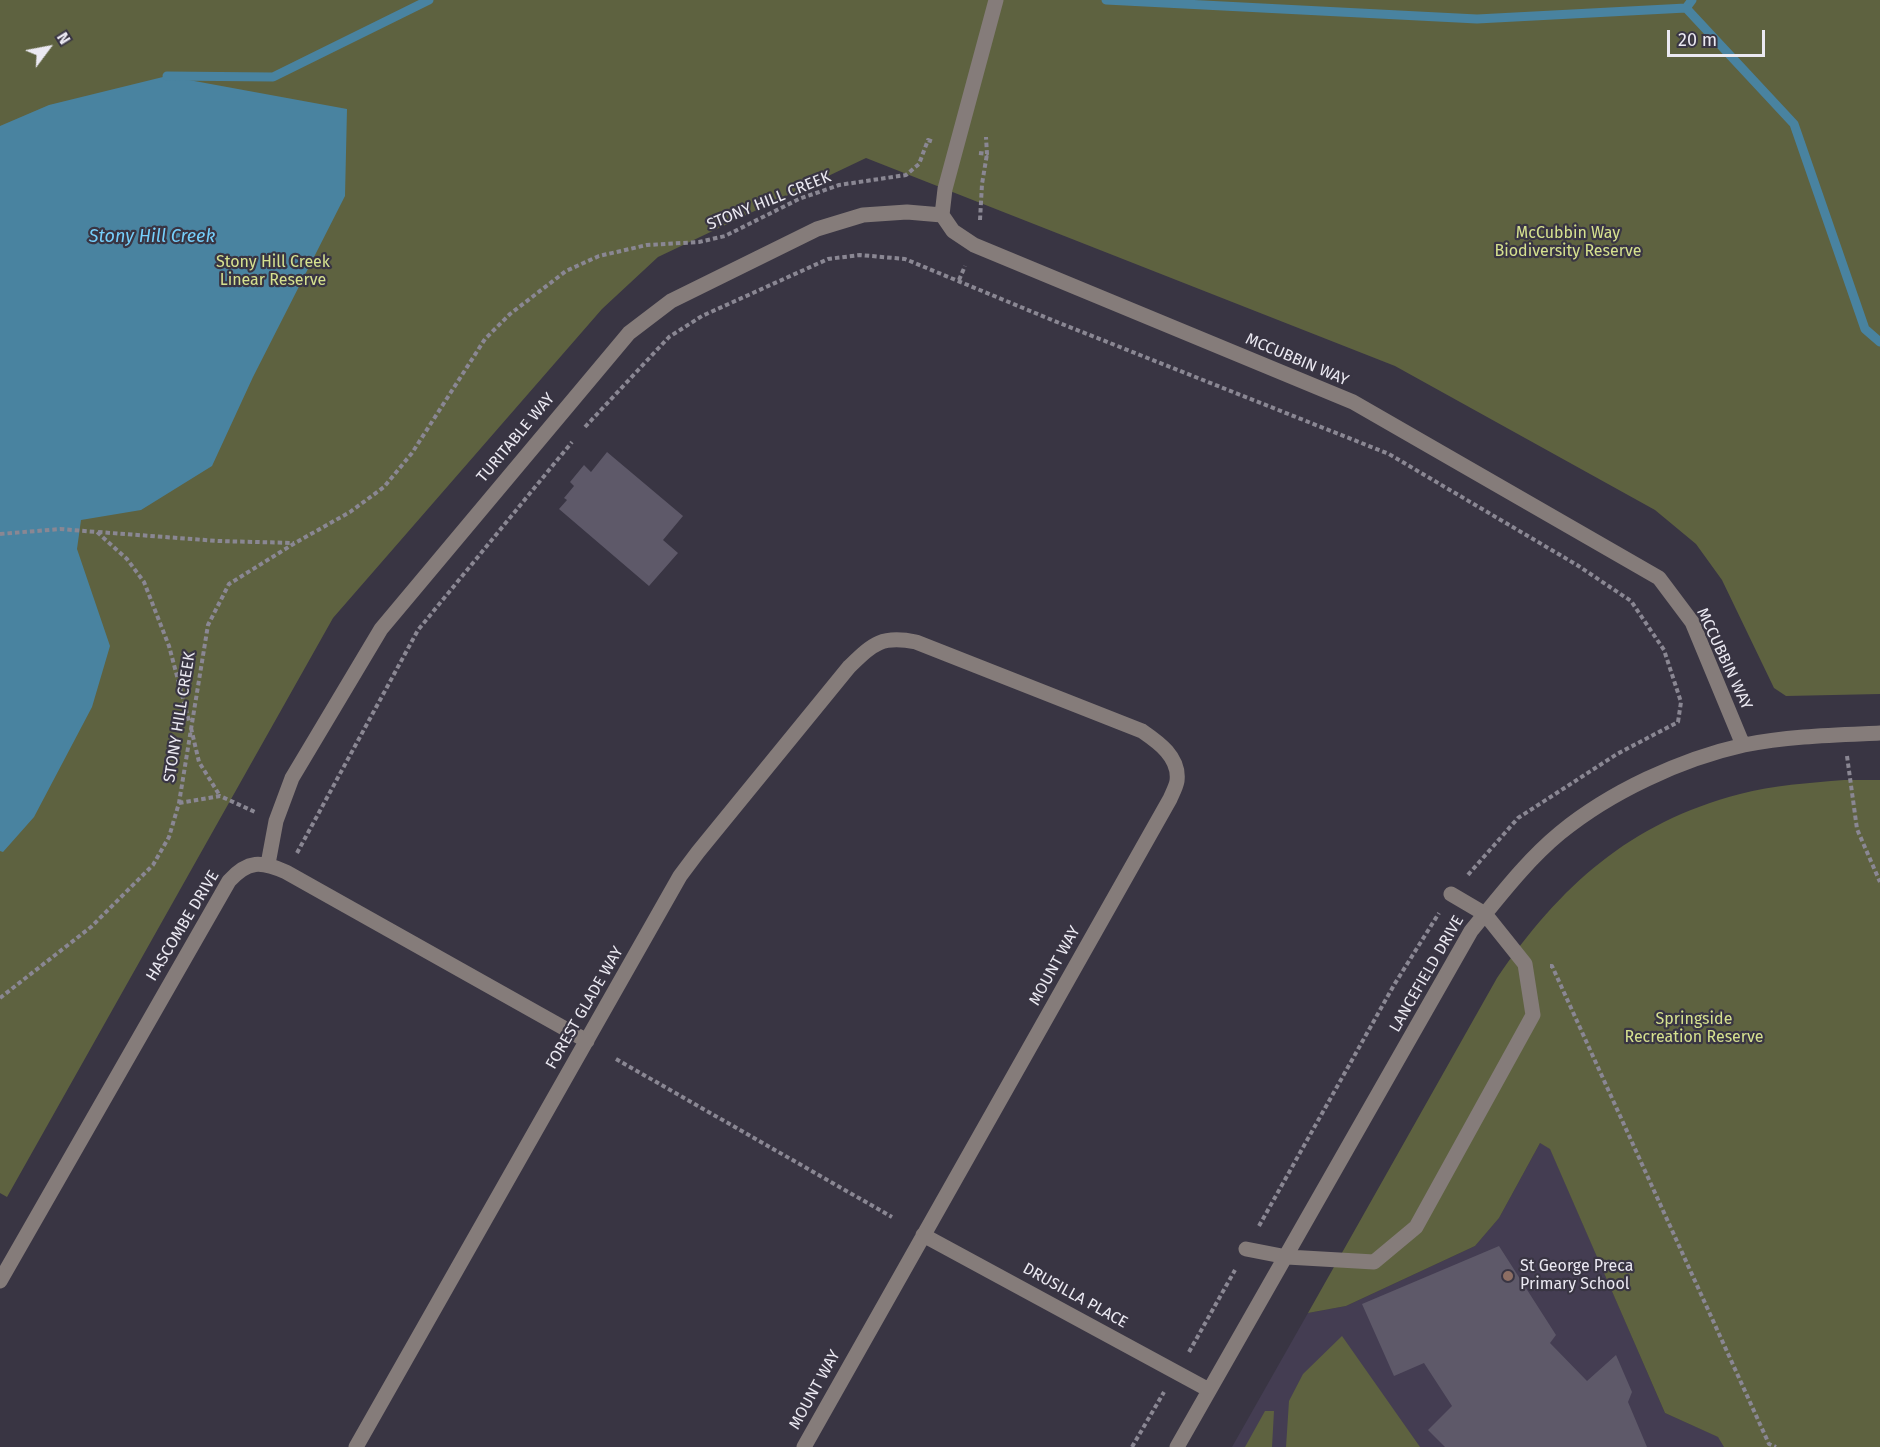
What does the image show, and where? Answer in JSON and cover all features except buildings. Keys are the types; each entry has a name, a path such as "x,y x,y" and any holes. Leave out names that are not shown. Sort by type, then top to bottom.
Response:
{"street":[{"path":"942,215 945,189 996,0"},
{"name":"TURITABLE WAY","path":"268,864 276,821 292,778 381,629 629,333 671,301 817,229 863,214 906,212 942,215"},
{"name":"MCCUBBIN WAY","path":"942,215 953,231 974,245 1353,402 1659,578 1692,622 1743,746"},
{"name":"FOREST GLADE WAY","path":"356,1447 680,876 849,667 878,642 904,639"},
{"name":"MOUNT WAY","path":"804,1447 1164,810 1177,780 1175,764 1169,753 1159,742 1142,731 904,639"},
{"name":"LANCEFIELD DRIVE","path":"1177,1447 1471,931 1512,880 1560,833 1622,791 1672,768 1743,746 1805,737 1880,733"},
{"path":"268,864 587,1041"},
{"name":"HASCOMBE DRIVE","path":"0,1281 229,881 248,865 268,864"},
{"path":"1246,1249 1287,1257 1374,1262 1416,1227 1533,1015 1525,964 1485,914 1451,894"},
{"name":"DRUSILLA PLACE","path":"923,1234 1209,1390"}],"path":[{"name":"STONY HILL CREEK","path":"0,998 91,927 153,865 169,837 179,803 208,625 229,584 350,512 384,487 412,453 485,339 510,314 566,271 599,256 647,245 699,242 725,236 799,200 839,185 906,175 919,164 928,140 956,151"},
{"path":"286,872 418,630 586,426 669,337 702,316 828,259 860,255 905,259 1389,454 1577,566 1631,601 1664,650 1682,702 1678,722 1617,754 1518,818 1451,894 1394,985 1177,1372 1132,1447"},
{"path":"0,534 60,529 218,541 295,543"},
{"path":"97,532 128,559 144,582 169,646 199,762 220,796"},
{"path":"1845,735 1857,829 1880,882"},
{"path":"179,803 220,796 276,821 304,839"},
{"path":"1525,964 1552,966 1769,1444 1776,1447"},
{"path":"616,1059 892,1217"}],"shaded area":[{"name":"St George Preca Primary School","path":"1540,1143 1550,1148 1665,1413 1741,1447 1232,1447 1308,1313 1346,1306 1475,1246 1499,1218"}],"green space":[{"name":"Stony Hill Creek Linear Reserve","path":"0,0 1880,0 1880,694 1786,696 1774,688 1722,580 1696,544 1655,510 1395,366 866,158 658,257 602,309 333,618 7,1197 0,1193"},
{"name":"Springside Recreation Reserve","path":"1844,780 1880,780 1880,1447 1724,1447 1718,1437 1665,1413 1550,1149 1540,1143 1499,1218 1475,1246 1346,1306 1308,1313 1497,978 1521,945 1572,887 1600,862 1631,841 1664,822 1700,806 1765,788"},
{"path":"1342,1336 1420,1447 1286,1447 1289,1401 1303,1374"},
{"path":"1265,1411 1274,1411 1272,1447 1245,1447"}],"water":[{"name":"Stony Hill Creek","path":"167,76 347,109 345,196 253,377 212,466 141,510 81,520 77,549 110,646 92,707 34,817 3,852 0,851 0,126 49,105"}],"waterway":[{"name":"Stony Hill Creek","path":"167,76 273,77 429,0"},
{"name":"Stony Hill Creek","path":"1106,0 1477,19 1686,8 1692,0"},
{"path":"1686,8 1794,124 1865,329 1880,342"}],"place":[{"name":"St George Preca Primary School","path":"1508,1276"}],"park label":[{"name":"McCubbin Way Biodiversity Reserve","path":"1568,243"}]}
